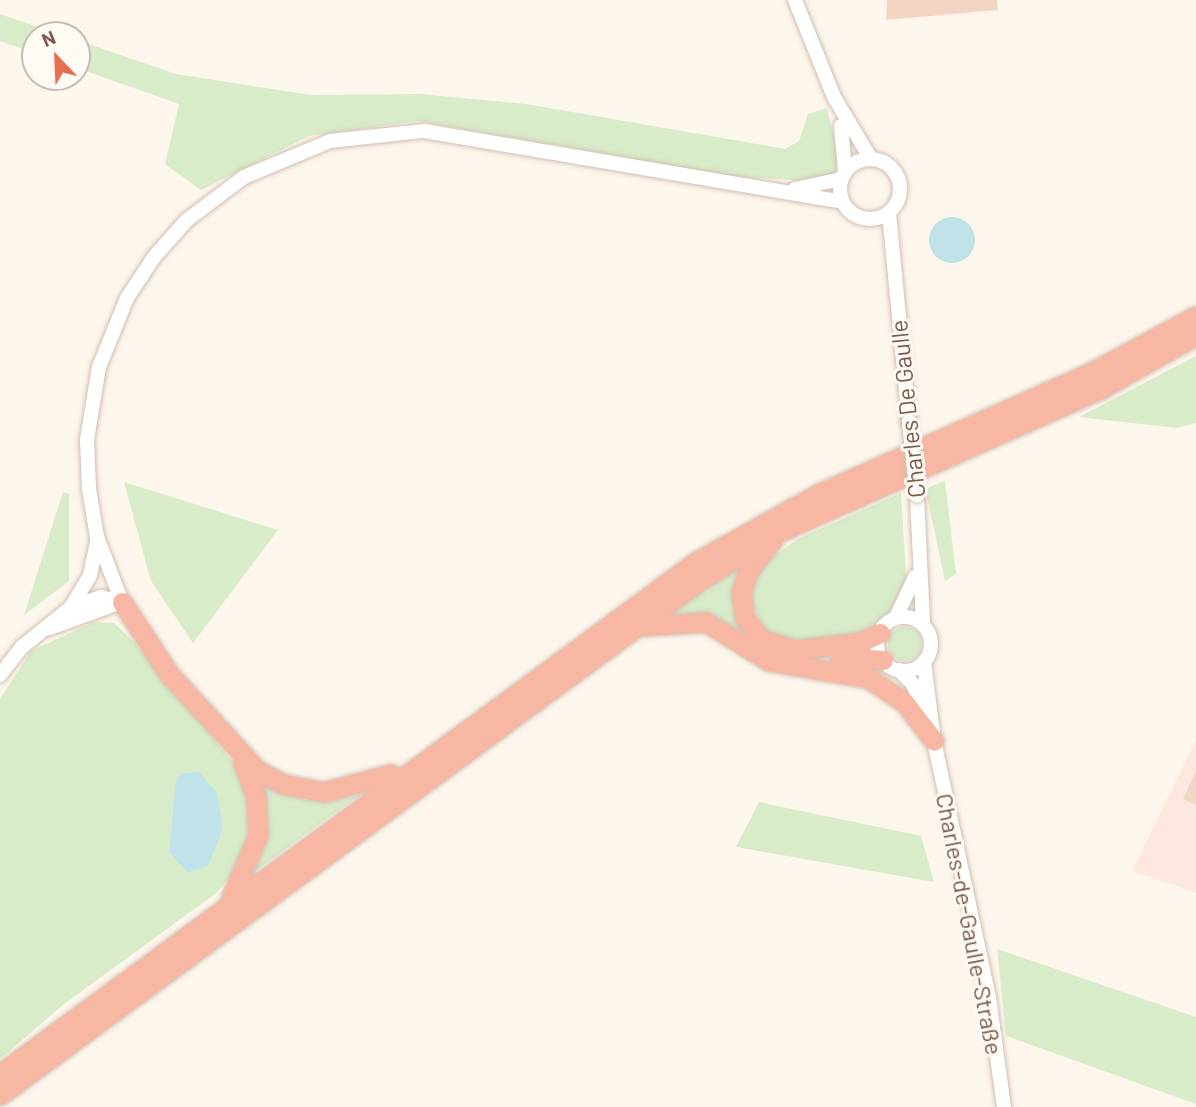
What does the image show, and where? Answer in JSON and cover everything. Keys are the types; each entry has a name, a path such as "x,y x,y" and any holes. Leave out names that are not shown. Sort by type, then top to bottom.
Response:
{"highway":[{"path":"0,1074 423,760 751,528 1092,372 1196,316"},
{"path":"0,1095 631,628 779,532 1102,388 1196,335"},
{"path":"779,532 742,585 742,610 754,632 795,650 880,633"},
{"path":"122,602 161,663 237,753 283,784 324,792 364,786 423,760"},
{"path":"631,628 677,619 706,622 762,657 794,665 854,673 882,685 934,741"},
{"path":"794,665 862,654 891,665"},
{"path":"228,904 258,835 256,796 237,753"}],"street":[{"path":"794,0 834,97 848,150 843,175 842,202"},
{"path":"122,602 97,537 87,440 96,379 116,320 170,238 206,204 265,166 330,141 424,131 759,191 842,202 868,220 890,213 899,197 898,177 871,159 834,97"},
{"path":"759,191 843,175 871,159"},
{"name":"Charles De Gaulle","path":"890,213 892,270 917,496 923,625"},
{"name":"Charles De Gaulle","path":"868,220 892,270"},
{"path":"70,608 90,575 97,537"},
{"name":"Charles De Gaulle","path":"895,619 910,596 920,548"},
{"path":"0,675 42,630 70,608 101,597 122,602"},
{"path":"42,630 122,602"},
{"path":"895,619 923,625 931,645 924,662 891,665 880,633 895,619"},
{"name":"Charles-de-Gaulle-Straße","path":"924,662 934,741 989,998 1004,1107"},
{"name":"Charles-de-Gaulle-Straße","path":"891,665 913,684 934,741"}],"shaded area":[{"path":"1196,740 1196,893 1132,871"}],"green space":[{"path":"0,14 21,21 21,48 0,41"},
{"path":"91,45 176,74 311,95 419,94 526,104 785,149 799,141 808,114 827,108 840,164 834,174 810,181 739,177 417,121 309,136 201,190 165,164 179,104 91,73"},
{"path":"1196,356 1196,423 1177,428 1079,417"},
{"path":"945,481 956,574 945,581 927,496 929,487"},
{"path":"124,482 278,530 193,643 151,581"},
{"path":"63,492 69,494 69,581 24,615"},
{"path":"901,493 907,592 897,608 859,634 794,641 765,632 748,594 760,566 798,539"},
{"path":"741,564 749,640 718,618 668,611"},
{"path":"94,622 114,623 132,640 231,760 251,794 253,833 242,863 215,894 64,1004 0,1059 0,699 31,651"},
{"path":"905,627 917,632 922,644 917,656 905,661 893,656 888,644 893,632"},
{"path":"263,785 304,800 358,796 254,872 268,825"},
{"path":"759,802 921,836 934,882 736,847"},
{"path":"997,949 1196,1017 1196,1104 1006,1036"}],"water":[{"path":"952,217 969,223 975,240 969,257 952,263 935,257 929,240 935,223"},
{"path":"199,772 217,793 223,828 208,866 188,873 169,852 176,781 181,773"}],"building":[{"path":"887,0 997,0 998,10 886,20"},
{"path":"1196,771 1196,805 1183,799"}]}
